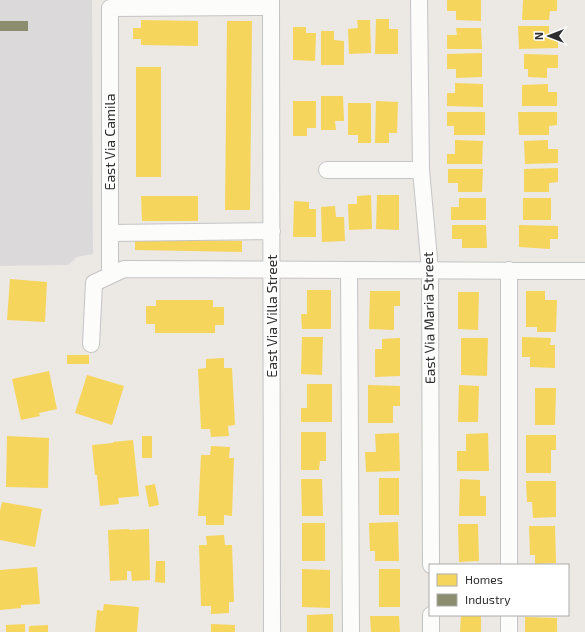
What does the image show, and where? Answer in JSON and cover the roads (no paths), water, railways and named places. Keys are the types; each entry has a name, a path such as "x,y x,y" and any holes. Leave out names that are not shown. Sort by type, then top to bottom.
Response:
{"street":[{"name":"East Via Maria Street","path":"420,0 420,170 430,270 431,564"},
{"name":"East Via Camila","path":"110,275 110,8 271,4"},
{"name":"East Via Villa Street","path":"271,4 272,632"},
{"path":"327,170 420,170"},
{"path":"110,233 272,231"},
{"path":"91,344 94,283 124,269 585,271"},
{"path":"349,270 351,632"},
{"path":"509,270 509,564"},
{"path":"431,616 431,632"},
{"path":"509,616 509,632"}]}
